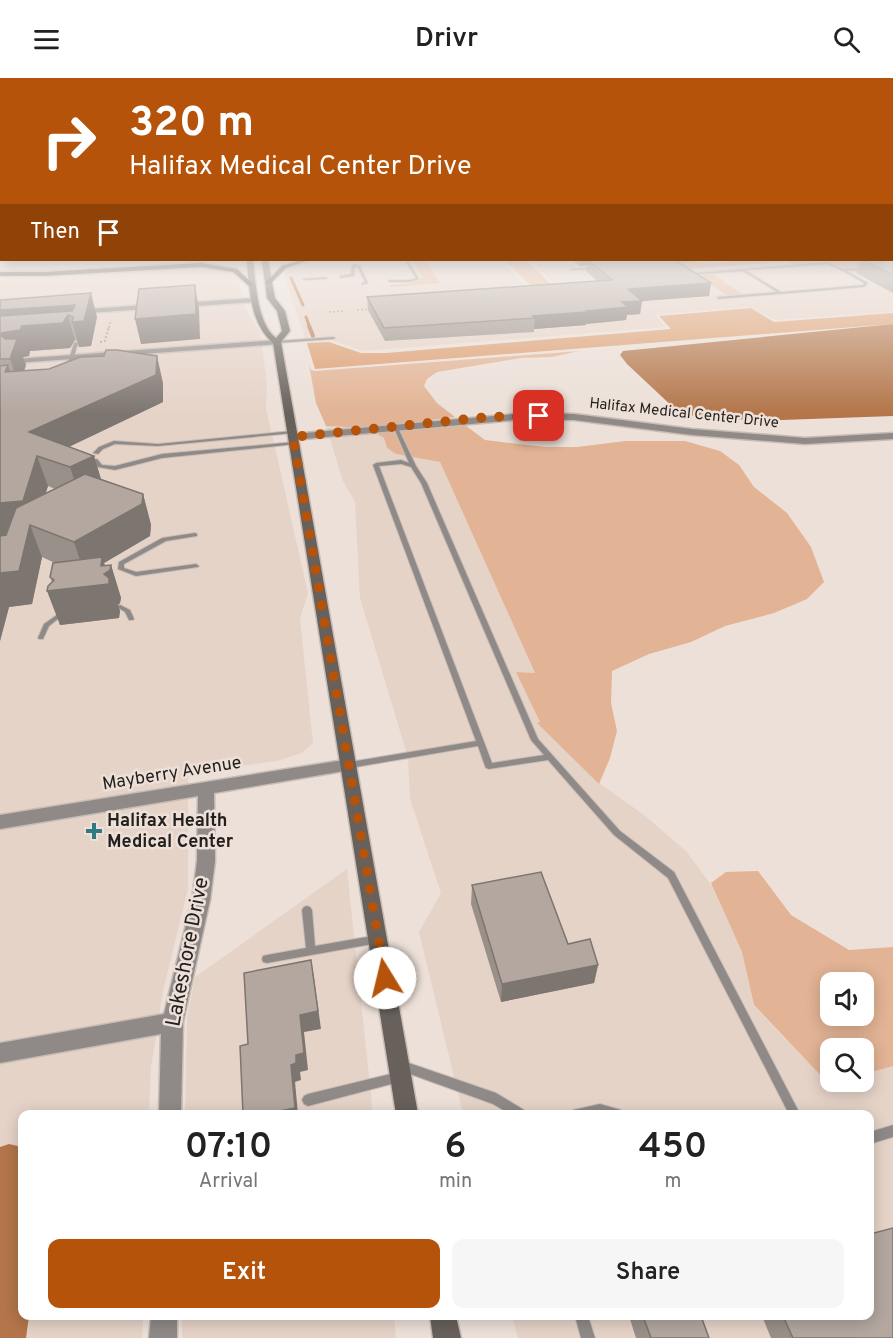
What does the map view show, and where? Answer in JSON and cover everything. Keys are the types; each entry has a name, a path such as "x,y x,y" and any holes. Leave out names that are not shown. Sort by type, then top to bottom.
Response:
{"main road":[{"path":"253,297 267,334 277,342 406,1110"},
{"path":"271,297 281,311 286,331 277,342"},
{"path":"444,1320 447,1338"}],"street":[{"path":"174,305 254,300"},
{"path":"69,312 164,306"},
{"path":"16,361 277,342"},
{"name":"Halifax Medical Center Drive","path":"293,437 501,416 596,419 692,432 805,441 893,436"},
{"name":"Mayberry Avenue","path":"0,822 350,765"},
{"name":"Lakeshore Drive","path":"170,1110 172,1022 201,900 206,861 206,789"},
{"path":"0,1053 172,1022"},
{"path":"163,1338 164,1320"}],"lane":[{"path":"720,297 717,297 724,302"},
{"path":"277,342 333,338"},
{"path":"57,369 70,363 76,343"},
{"path":"396,428 413,466 424,483 535,740 617,832 671,875 793,1110"},
{"path":"96,453 114,442 147,444 293,437"},
{"path":"95,460 100,466 115,468 162,456 293,437"},
{"path":"137,462 146,456 147,444"},
{"path":"413,466 401,462 376,465 489,766 550,757"},
{"path":"195,535 164,539 121,563 121,569 136,574 196,566"},
{"path":"120,607 128,611 131,619"},
{"path":"41,638 46,625 62,614"},
{"path":"350,765 480,742"},
{"path":"307,910 311,951"},
{"path":"267,959 378,939"},
{"path":"308,1100 400,1071 496,1099 514,1110"},
{"path":"874,1137 893,1131"},
{"path":"583,1320 588,1338"}],"path":[{"path":"357,310 380,308"},
{"path":"329,312 344,311"},
{"path":"96,346 98,342 105,340 110,320 117,319"}],"shaded area":[{"name":"Halifax Health Medical Center","path":"0,297 242,297 245,308 260,333 267,383 266,408 308,593 300,619 313,743 302,753 277,761 188,773 188,889 163,991 151,1067 149,1110 18,1110 18,1320 143,1320 142,1338 0,1338"},
{"path":"291,297 893,297 893,312 775,320 749,307 655,315 666,327 363,351 331,340 306,341"},
{"path":"751,308 774,322 893,313 893,324 315,369 307,343 329,342 361,353 386,353 671,329 659,316"},
{"path":"893,324 893,416 782,420 702,419 675,409 620,355 623,351"},
{"path":"579,351 552,357 521,358 437,372 427,379 424,386 437,403 455,417 389,425 391,431 462,423 485,440 545,447 577,447 626,441 685,441 720,451 739,465 754,487 787,513 811,547 824,582 807,599 774,613 725,626 691,642 649,654 612,671 611,703 617,731 610,758 599,784 537,723 540,722 516,672 535,673 440,462 396,454 387,448 384,438 367,428 326,426 316,403 309,365 311,370 315,371"},
{"path":"326,426 367,428 384,438 387,448 396,454 440,462 535,673 517,672 540,722 538,723 599,783 644,815 686,851 712,886 742,952 754,1006 820,1075 820,1092 874,1092 874,1071 893,1066 893,1338 518,1338 513,1320 874,1320 874,1110 462,1110 419,932 441,893 410,799 408,758 360,598 355,502 343,481"},
{"path":"347,869 373,1110 185,1110 187,1019 195,977"},
{"path":"758,871 791,915 849,950 893,947 893,1066 874,1071 874,1038 820,1038 820,1075 754,1005 742,952 711,883 726,872"},
{"path":"9,1144 18,1146 18,1320 28,1320 26,1338 0,1338 0,1147"},
{"path":"182,1320 394,1320 396,1338 182,1338"}],"building":[{"path":"90,297 84,321 72,322 73,317 68,315 63,323 22,326 20,330 2,333 1,336 6,339 17,339 10,359 0,359 0,316 72,311 75,305 0,310 0,300"},
{"path":"138,297 195,297 196,314 135,319"},
{"path":"367,297 637,297 642,301 622,302 628,307 533,316 535,318 384,328"},
{"path":"106,350 157,356 156,375 29,432 94,456 70,467 37,456 23,501 0,503 0,366 8,365 5,372 49,369 80,357 104,356"},
{"path":"85,474 143,494 142,504 74,542 30,525 19,571 0,573 0,536 6,535 16,508"},
{"path":"102,557 101,566 111,565 110,570 104,574 109,578 109,584 47,591 48,586 54,580 50,577 53,563"},
{"path":"541,872 568,944 590,939 598,965 502,984 472,885"},
{"path":"311,960 318,1011 300,1015 304,1053 296,1055 296,1063 291,1065 295,1108 243,1110 240,1046 248,1044 244,973"},
{"path":"893,1228 893,1338 793,1338 785,1320 874,1320 874,1233"},
{"path":"644,1320 702,1320 709,1338 651,1338"}],"waterway":[{"path":"299,297 303,305"},
{"path":"306,317 310,328"},
{"path":"309,326 313,336"}],"place":[{"name":"Halifax Health Medical Center","path":"94,831"}],"route":[{"path":"385,978 293,437 489,417 539,416"}]}
